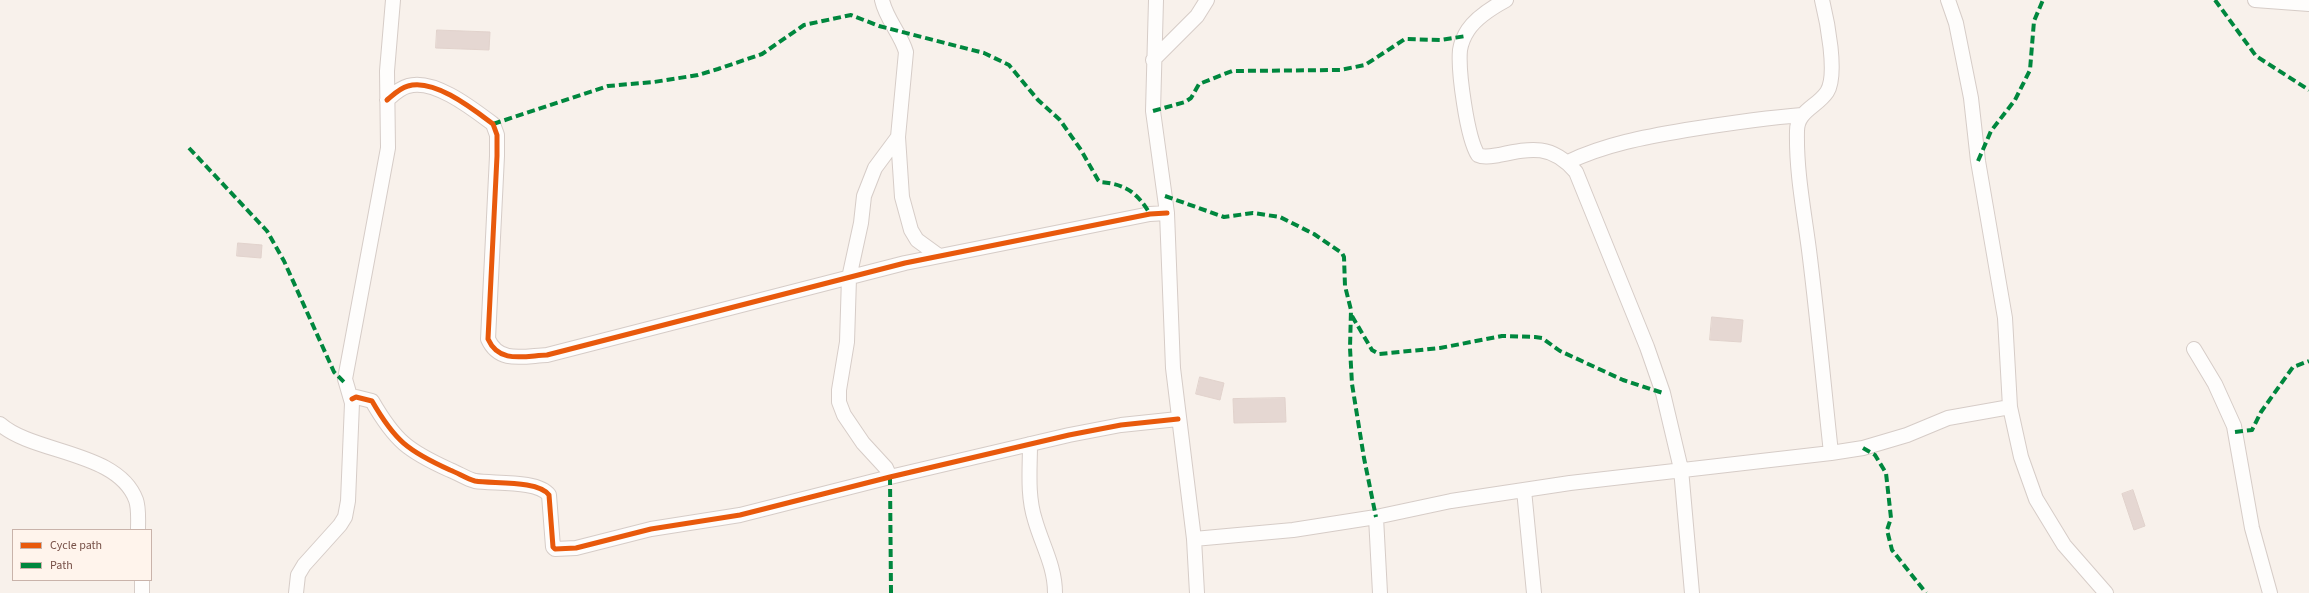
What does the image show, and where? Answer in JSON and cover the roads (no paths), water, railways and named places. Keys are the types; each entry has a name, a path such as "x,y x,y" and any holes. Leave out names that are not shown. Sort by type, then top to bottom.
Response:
{"street":[{"path":"296,593 298,575 304,565 345,516 351,482 352,399 345,379 388,148 387,70 393,0"},
{"path":"882,0 884,9 903,40 906,52 898,137 902,197 911,230 917,240 939,256"},
{"path":"1156,0 1153,60 1153,111 1167,213 1173,368 1178,419 1194,539 1197,593"},
{"path":"1153,60 1197,16 1207,0"},
{"path":"1506,0 1482,17 1468,30 1462,44 1460,58 1467,120 1474,149 1478,155 1486,157 1520,150 1540,149 1559,154 1576,172 1598,232 1656,372 1681,469 1692,593"},
{"path":"1822,0 1830,34 1831,61 1828,90 1822,98 1802,115 1797,130 1800,190 1815,296 1831,453"},
{"path":"1948,0 1956,23 1971,98 1979,168 2005,318 2010,407 2021,457 2036,499 2064,545 2106,593"},
{"path":"2255,0 2309,4"},
{"path":"387,100 407,86 416,84 428,86 452,95 493,124 496,128 497,151 488,339 497,352 510,357 547,355 648,327 777,298 849,278 939,256 1150,214 1167,213"},
{"path":"1568,162 1592,151 1631,140 1740,121 1802,115"},
{"path":"890,477 886,468 853,429 839,402 839,390 847,342 849,278 868,182 875,168 898,137"},
{"path":"2194,349 2218,390 2234,426 2252,528 2270,593"},
{"path":"352,399 356,397 372,401 385,422 397,437 409,449 428,460 474,480 532,486 547,492 549,495 553,547 555,549 576,548 651,529 740,515 890,477 1030,444 1121,425 1178,419"},
{"path":"1194,539 1293,530 1376,517 1451,501 1524,490 1681,469 1831,453 1863,448 1893,440 1948,418 2010,407"},
{"path":"0,424 17,435 103,466 118,477 130,489 136,500 138,529"},
{"path":"1030,444 1030,501 1035,520 1054,568 1056,593"},
{"path":"1524,490 1534,593"},
{"path":"1376,517 1380,593"},
{"path":"142,581 142,593"}]}
